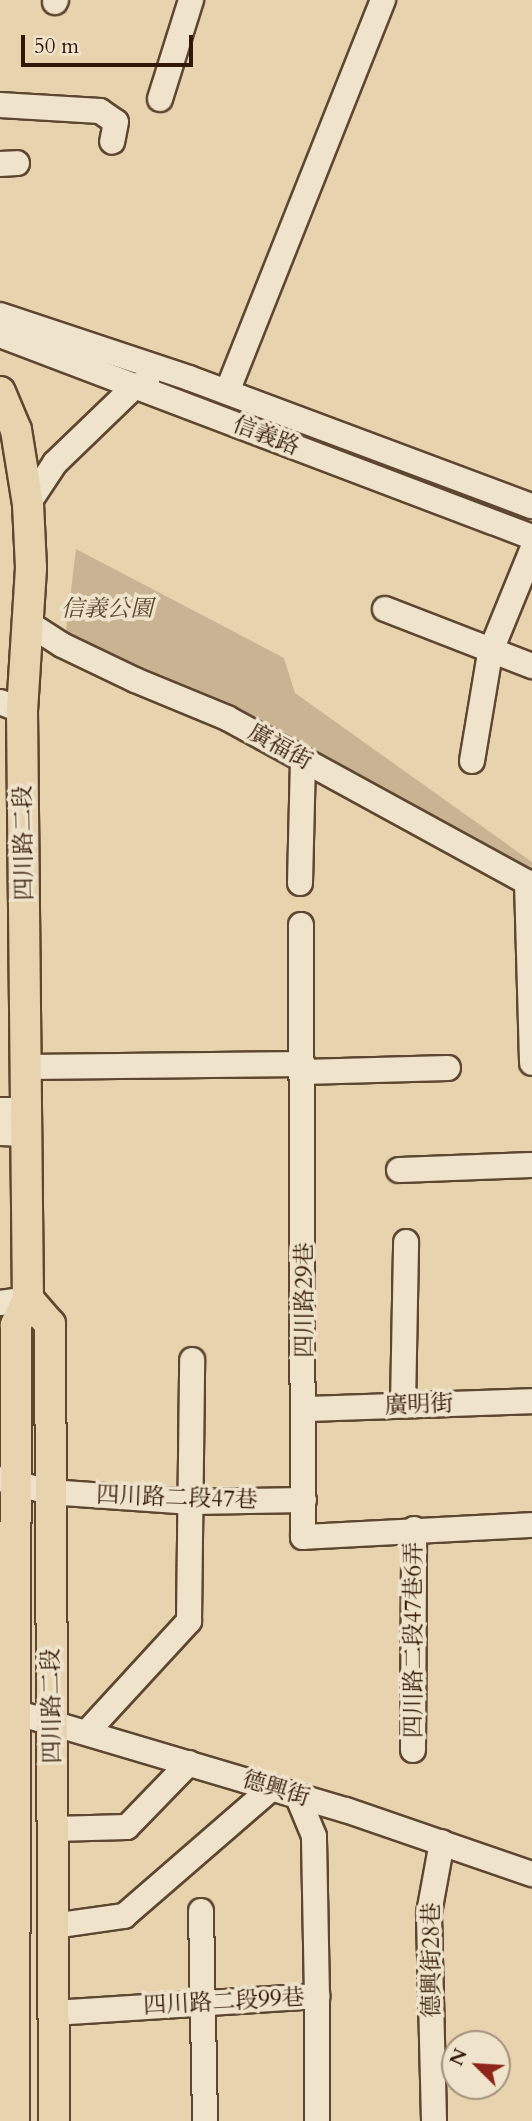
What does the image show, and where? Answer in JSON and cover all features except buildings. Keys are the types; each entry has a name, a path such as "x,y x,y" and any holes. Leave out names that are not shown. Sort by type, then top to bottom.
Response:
{"main road":[{"name":"四川路二段","path":"0,392 28,504 28,623 11,706 27,1067 14,1122 16,1325 8,1479 18,1713 7,2075 14,2121"},
{"name":"四川路二段","path":"14,1301 50,1324 54,2121"}],"street":[{"path":"160,99 191,0"},
{"path":"227,393 383,0"},
{"path":"0,105 100,111 116,122 112,142"},
{"name":"信義路","path":"0,315 189,378 532,506"},
{"name":"信義路","path":"0,335 532,537"},
{"path":"28,504 55,463 134,387 154,380 189,378"},
{"path":"472,761 490,653 532,550"},
{"path":"385,609 490,653 532,666"},
{"name":"廣福街","path":"28,623 62,645 227,718 527,882 532,1063"},
{"path":"300,883 303,760"},
{"name":"四川路29巷","path":"300,925 306,1409 303,1537 414,1529"},
{"path":"27,1067 448,1068"},
{"path":"399,1170 532,1165"},
{"path":"403,1405 406,1242"},
{"path":"87,1732 189,1621 192,1360"},
{"name":"廣明街","path":"306,1409 532,1401"},
{"name":"四川路二段47巷","path":"8,1479 49,1492 192,1502 304,1500"},
{"path":"414,1529 532,1525"},
{"name":"四川路二段47巷6弄","path":"413,1750 414,1529"},
{"name":"德興街","path":"18,1713 297,1795 532,1874"},
{"path":"54,1829 127,1827 189,1763"},
{"path":"54,1926 124,1916 272,1788"},
{"name":"四川路二段99巷","path":"54,2013 317,1996 314,1836 297,1795"},
{"name":"德興街28巷","path":"434,2121 429,1913 442,1842"},
{"path":"201,1910 205,2121"},
{"path":"317,1996 317,2121"}],"green space":[{"name":"信義公園","path":"76,549 284,658 295,693 532,862 532,870 223,702 175,686 66,631"}]}
